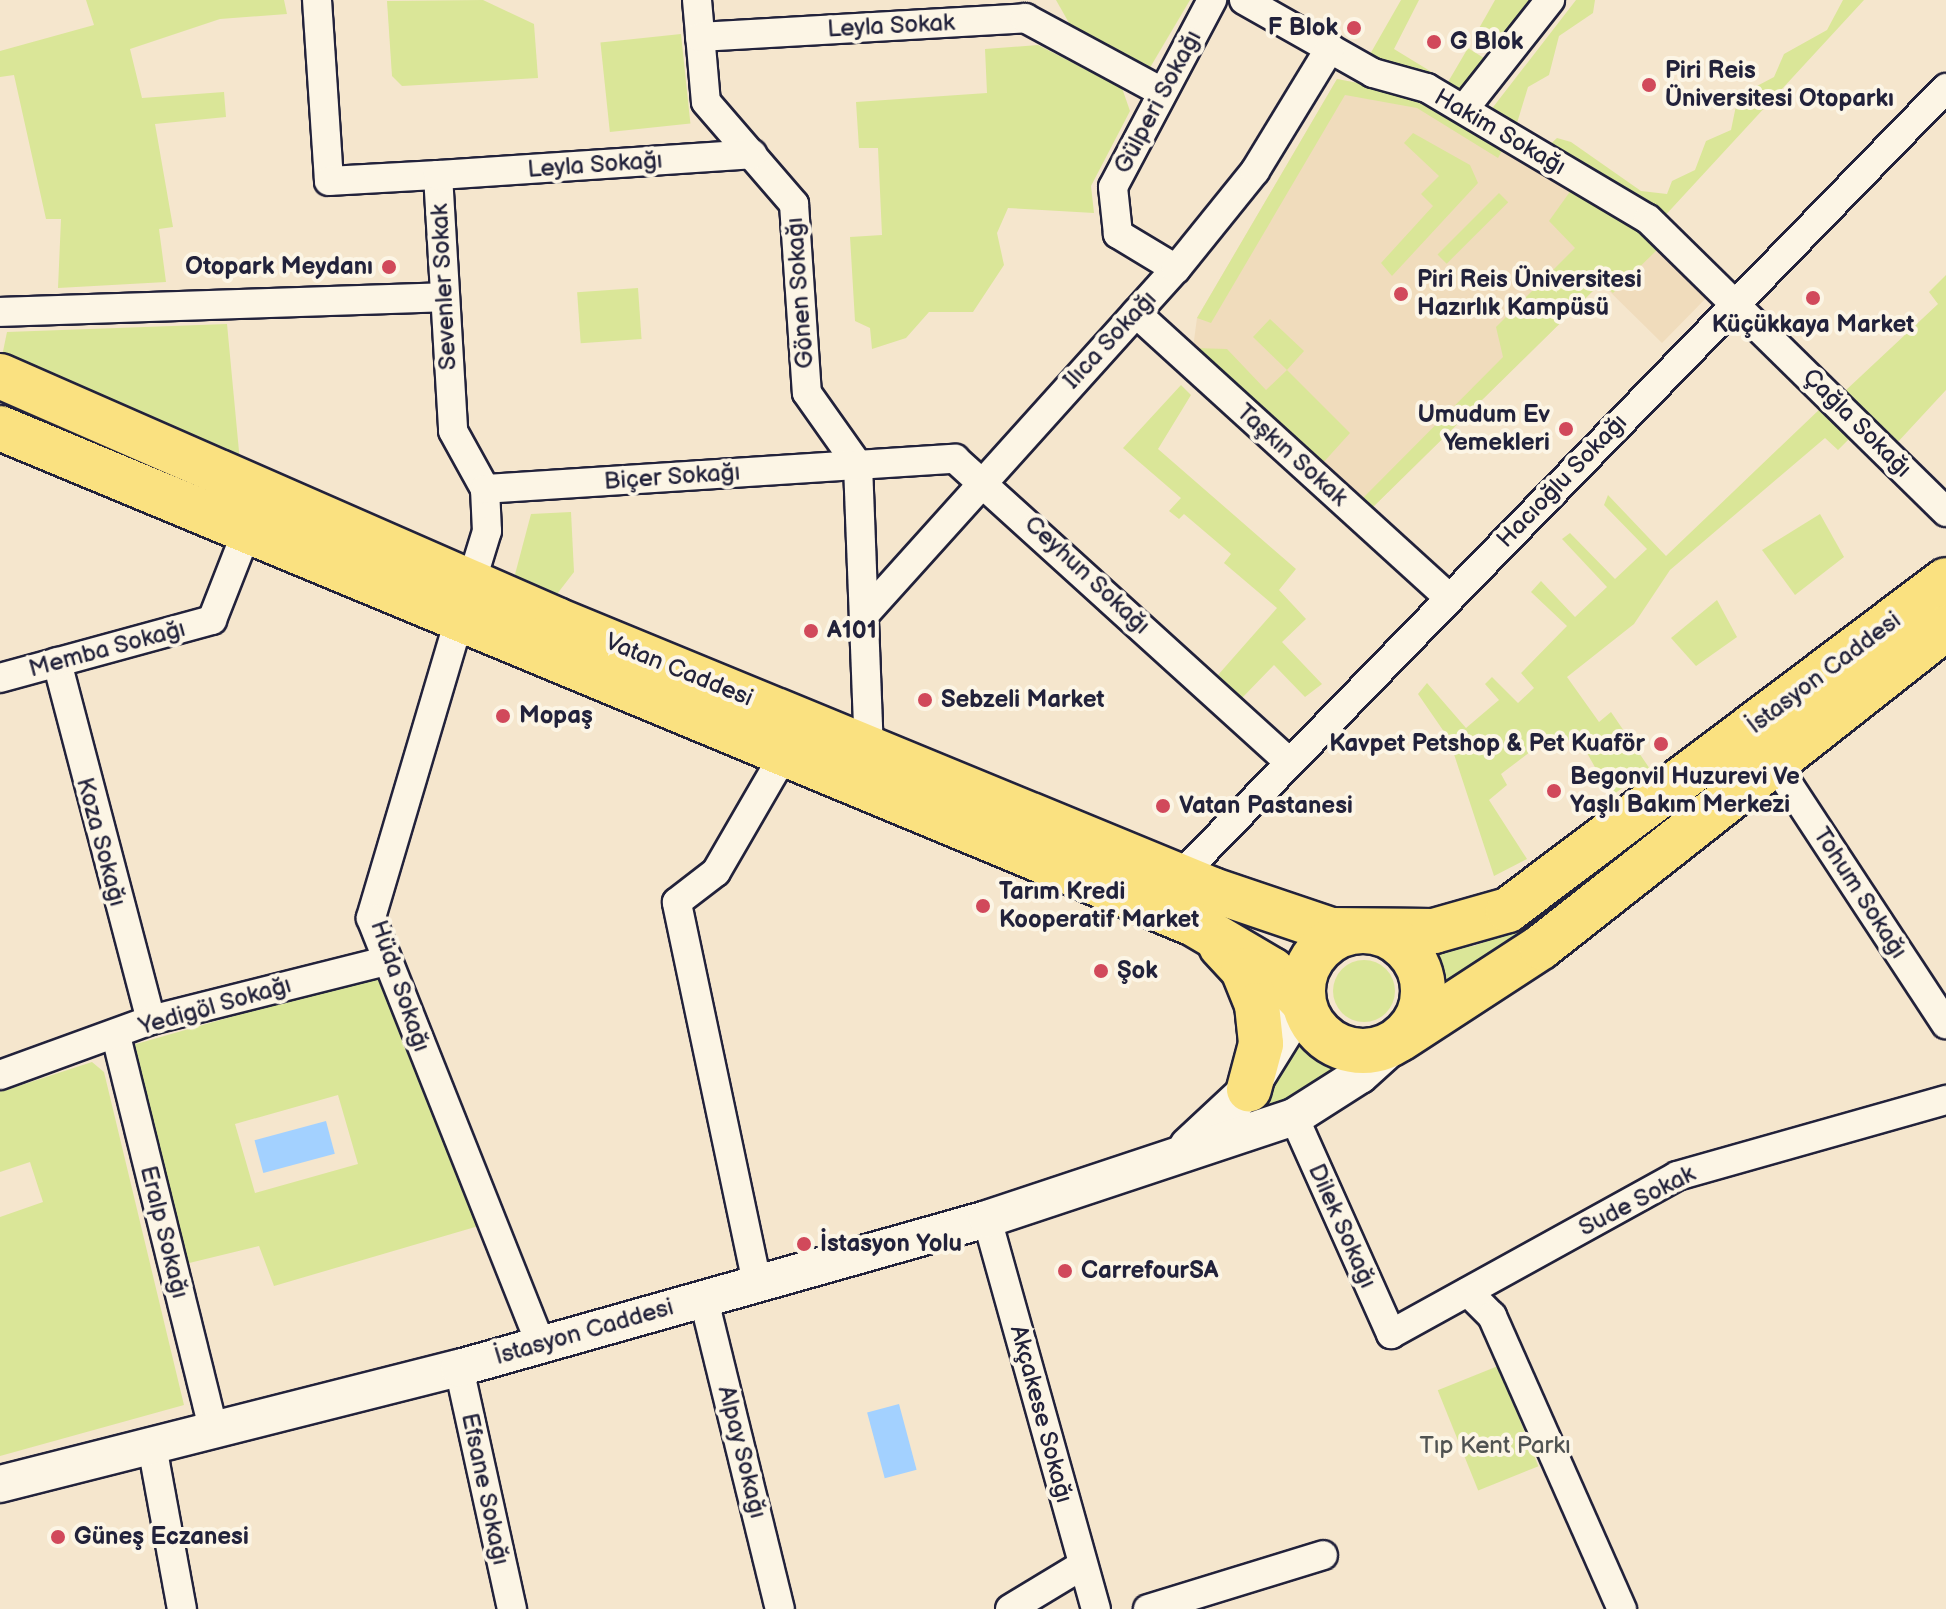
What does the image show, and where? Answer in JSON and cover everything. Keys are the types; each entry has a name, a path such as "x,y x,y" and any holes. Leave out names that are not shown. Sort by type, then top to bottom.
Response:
{"main road":[{"name":"Vatan Caddesi","path":"0,376 785,753 1194,924 1272,970 1303,1002"},
{"name":"Vatan Caddesi","path":"0,428 248,528 466,600 869,746 1310,927 1369,931"},
{"name":"İstasyon Caddesi","path":"1369,931 1434,931 1508,910 1946,580"},
{"name":"İstasyon Caddesi","path":"1400,1039 1541,947 1773,761 1946,628"},
{"path":"1194,924 1252,987 1261,1044 1249,1089"},
{"path":"1369,931 1396,941 1421,973 1422,1004 1400,1039 1369,1051 1338,1046 1317,1030 1303,1002 1316,953 1342,935 1369,931"}],"street":[{"name":"Sevenler Sokak","path":"317,0 329,181 438,175 453,431 485,489 487,531 466,600"},
{"name":"Gönen Sokağı","path":"697,0 706,102 794,204 807,393 858,465"},
{"name":"Gülperi Sokağı","path":"1176,269 1118,234 1113,187 1160,91 1212,0"},
{"name":"Hakim Sokağı","path":"1244,0 1330,48 1464,109 1648,219 1735,299"},
{"path":"1464,109 1550,0"},
{"name":"Leyla Sokak","path":"700,37 1030,9 1160,91"},
{"name":"Ilıca Sokağı","path":"865,614 982,478 1176,269 1255,171 1330,48"},
{"name":"Hacıoğlu Sokağı","path":"1180,876 1735,299 1946,88"},
{"name":"Leyla Sokağı","path":"438,175 752,154"},
{"path":"0,312 444,297"},
{"name":"Çağla Sokağı","path":"1735,299 1946,512"},
{"name":"Taşkın Sokak","path":"1136,313 1448,597"},
{"name":"Ceyhun Sokağı","path":"858,465 955,459 982,478 1288,761"},
{"path":"858,465 869,746"},
{"name":"Biçer Sokağı","path":"485,489 858,465"},
{"name":"Memba Sokağı","path":"0,678 212,620 248,528"},
{"name":"Hüda Sokağı","path":"466,600 371,918 541,1345"},
{"name":"Koza Sokağı","path":"57,662 151,1020"},
{"path":"757,1283 677,902 716,872 785,753"},
{"name":"Tohum Sokağı","path":"1773,761 1937,989 1946,1024"},
{"name":"Yedigöl Sokağı","path":"0,1075 116,1036 151,1020 386,961"},
{"path":"1163,1163 1249,1089 1303,1002"},
{"name":"Eralp Sokağı","path":"116,1036 213,1429"},
{"name":"İstasyon Caddesi","path":"0,1484 459,1368 703,1296 987,1219 1294,1117 1360,1075 1400,1039"},
{"name":"Sude Sokak","path":"1391,1334 1677,1176 1946,1100"},
{"name":"Dilek Sokağı","path":"1294,1117 1391,1334"},
{"name":"Akçakese Sokağı","path":"987,1219 1096,1609"},
{"path":"1468,1292 1492,1316 1622,1609"},
{"name":"Alpay Sokağı","path":"703,1296 780,1609"},
{"name":"Efsane Sokağı","path":"459,1368 512,1609"},
{"path":"152,1446 182,1609"},
{"path":"1148,1609 1323,1555"},
{"path":"1010,1609 1083,1565"}],"shaded area":[{"name":"Piri Reis Üniversitesi Hazırlık Kampüsü","path":"1337,79 1420,95 1630,219 1710,294 1662,343 1601,283 1372,508 1193,348 1197,318"}],"green space":[{"path":"86,0 284,0 287,14 220,19 130,49 142,98 224,92 226,117 155,124 173,227 159,229 166,282 58,288 61,219 46,219 14,75 0,77 0,51 94,25"},
{"path":"483,0 534,24 538,78 402,86 392,76 387,1"},
{"path":"1056,0 1190,0 1148,71 1073,30"},
{"path":"1401,0 1419,0 1394,49 1448,82 1468,48 1487,60 1462,94 1369,56"},
{"path":"1495,0 1532,0 1493,52 1473,39"},
{"path":"1576,0 1595,0 1593,13 1559,36 1549,75 1528,87 1514,133 1487,115"},
{"path":"1843,0 1864,0 1661,220 1544,150 1557,138 1571,142 1641,191 1667,194 1672,181 1695,170 1706,141 1731,130 1738,96 1774,77 1784,54 1827,30"},
{"path":"681,34 690,124 610,132 600,42"},
{"path":"1038,45 1122,88 1130,111 1091,186 1094,213 1008,208 997,233 1004,265 973,312 929,312 906,338 872,349 870,328 855,321 850,237 882,235 878,148 859,148 856,102 987,93 985,49"},
{"path":"1337,79 1420,95 1505,145 1498,158 1417,108 1345,95 1211,323 1197,318"},
{"path":"1413,133 1470,165 1478,183 1392,276 1381,263 1433,206 1421,194 1439,176 1404,143"},
{"path":"1574,186 1660,247 1613,293 1601,283 1372,508 1361,500 1503,357 1496,327 1575,248 1549,221"},
{"path":"1499,193 1508,202 1447,264 1437,255"},
{"path":"1946,275 1946,390 1896,444 1845,391 1938,304 1929,292"},
{"path":"638,288 642,339 581,343 577,292"},
{"path":"1270,319 1304,351 1287,370 1253,337"},
{"path":"227,324 240,462 0,366 7,332"},
{"path":"1193,348 1227,349 1266,390 1287,370 1350,433 1322,464"},
{"path":"1181,385 1191,395 1158,449 1296,569 1279,590 1306,619 1282,642 1322,684 1305,697 1274,665 1242,698 1218,675 1277,608 1224,563 1231,554 1184,514 1179,519 1169,511 1181,498 1123,448"},
{"path":"1822,407 1851,437 1838,450 1825,438 1670,570 1634,624 1567,677 1599,722 1611,712 1650,769 1611,796 1577,735 1556,748 1546,740 1501,774 1507,785 1489,800 1527,859 1494,876 1449,739 1418,694 1427,683 1466,728 1499,700 1485,684 1492,677 1518,703 1534,688 1521,673 1567,626 1531,592 1541,581 1575,617 1607,587 1562,539 1570,533 1615,579 1647,549 1604,505 1608,495 1666,556"},
{"path":"571,512 574,572 554,598 513,582 531,514"},
{"path":"1820,514 1844,557 1795,595 1762,550"},
{"path":"1717,600 1737,637 1696,666 1671,638"},
{"path":"1946,609 1528,933 1431,999 1425,949 1474,946 1525,926"},
{"path":"1364,960 1386,969 1395,991 1386,1013 1364,1022 1342,1013 1333,991 1342,969"},
{"path":"378,975 482,1225 274,1286 259,1246 181,1265 129,1046","holes":["338,1095 358,1164 255,1193 235,1124"]},
{"path":"1301,1022 1324,1046 1356,1060 1281,1110 1238,1119"},
{"path":"92,1062 104,1072 184,1405 0,1456 0,1217 43,1202 30,1162 0,1172 0,1092"},
{"name":"Tıp Kent Parkı","path":"1498,1366 1538,1466 1478,1490 1438,1390"}],"water":[{"path":"326,1121 335,1154 263,1173 255,1140"},
{"path":"899,1404 917,1470 885,1478 867,1413"}],"place":[{"name":"F Blok","path":"1354,28"},
{"name":"G Blok","path":"1434,42"},
{"name":"Piri Reis Üniversitesi Otoparkı","path":"1649,85"},
{"name":"Otopark Meydanı","path":"389,267"},
{"name":"Piri Reis Üniversitesi Hazırlık Kampüsü","path":"1401,294"},
{"name":"Küçükkaya Market","path":"1813,298"},
{"name":"Umudum Ev Yemekleri","path":"1566,429"},
{"name":"A101","path":"811,631"},
{"name":"Sebzeli Market","path":"925,700"},
{"name":"Mopaş","path":"503,716"},
{"name":"Kavpet Petshop & Pet Kuaför","path":"1661,744"},
{"name":"Begonvil Huzurevi Ve Yaşlı Bakım Merkezi","path":"1554,791"},
{"name":"Vatan Pastanesi","path":"1163,806"},
{"name":"Tarım Kredi Kooperatif Market","path":"983,906"},
{"name":"Şok","path":"1101,971"},
{"name":"İstasyon Yolu","path":"804,1244"},
{"name":"CarrefourSA","path":"1065,1271"},
{"name":"Güneş Eczanesi","path":"58,1537"}]}
